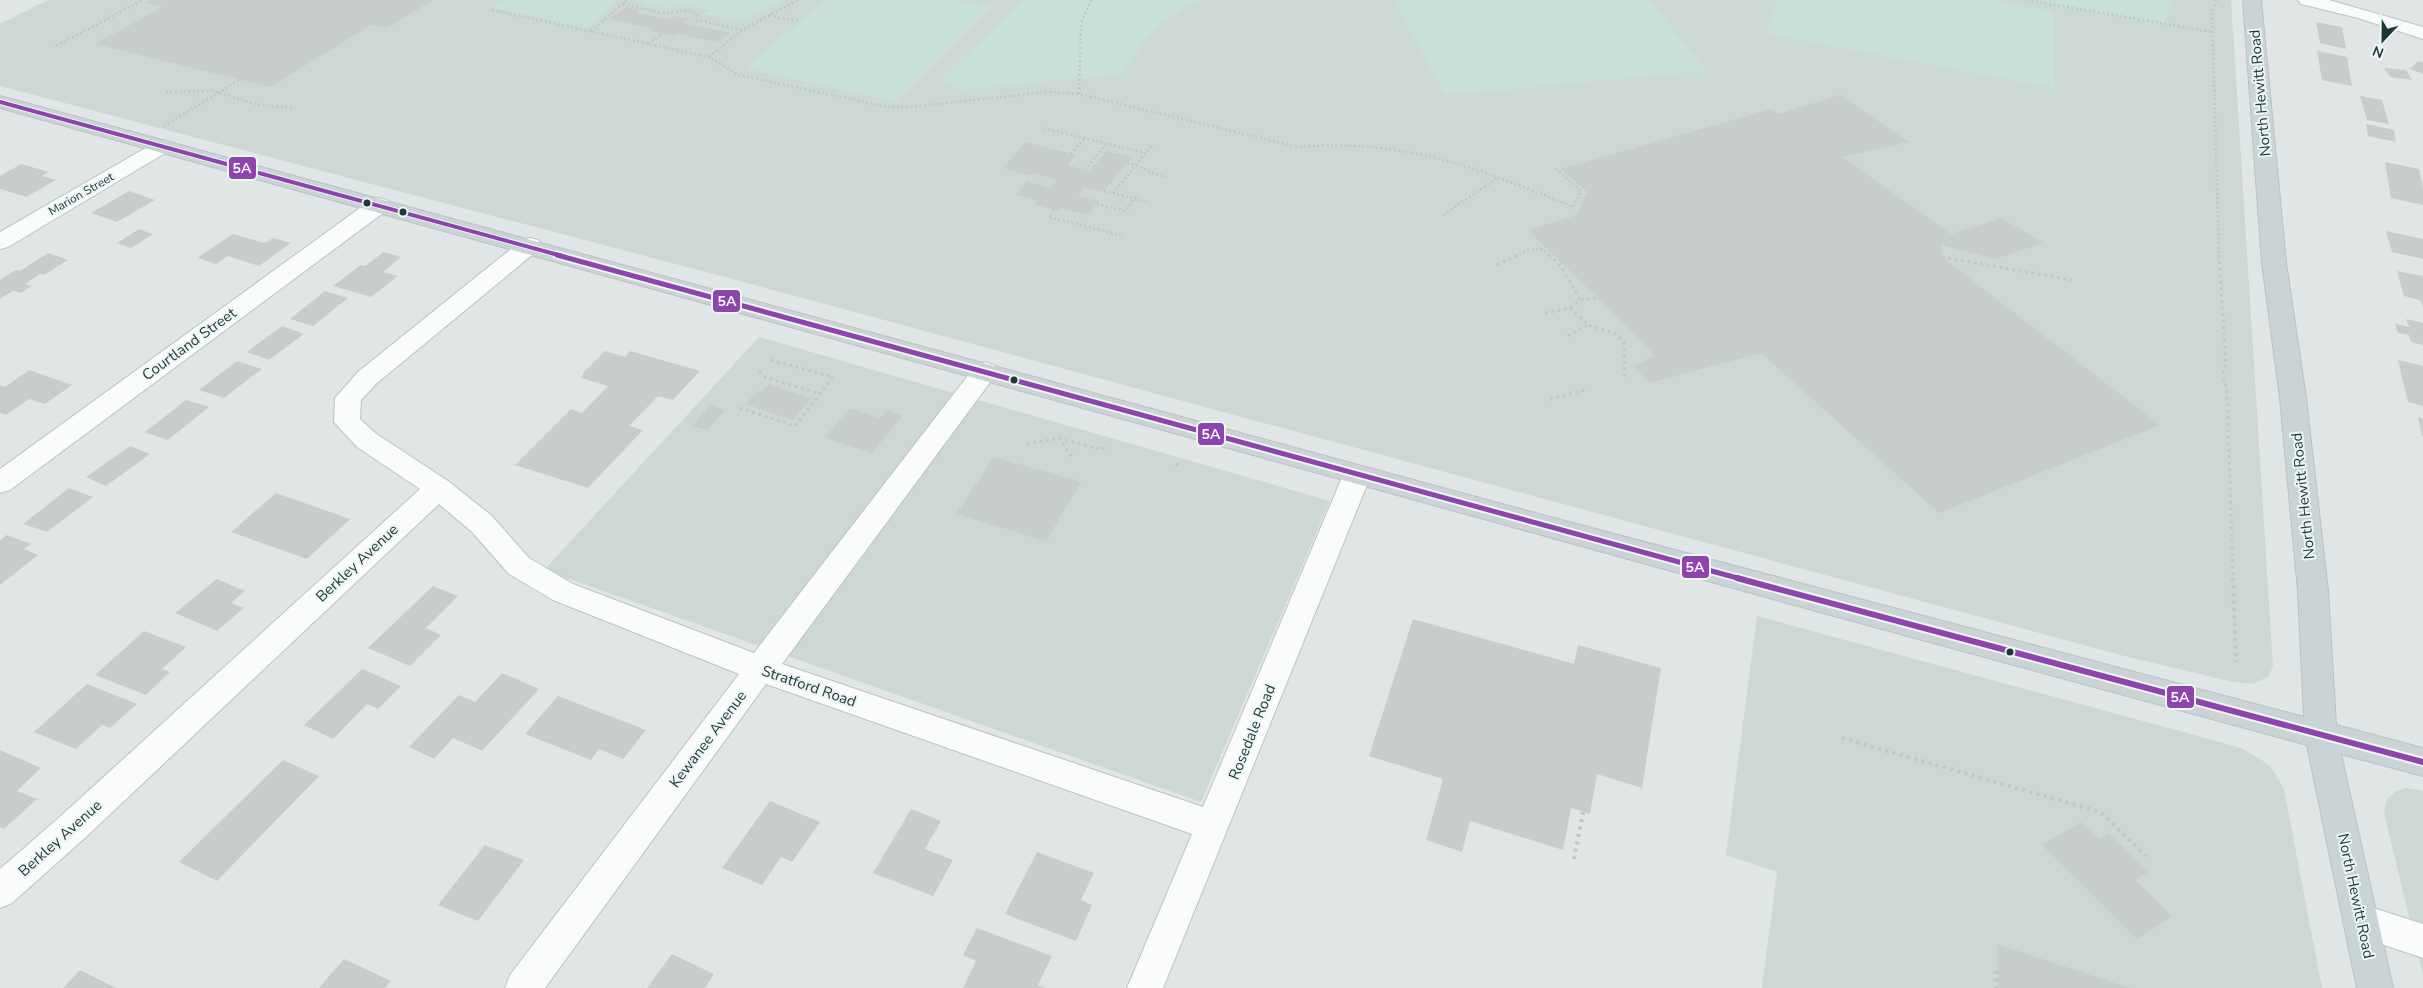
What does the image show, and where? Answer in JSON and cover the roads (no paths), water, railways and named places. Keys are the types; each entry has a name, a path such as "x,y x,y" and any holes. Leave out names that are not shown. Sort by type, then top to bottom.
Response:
{"main road":[{"name":"North Hewitt Road","path":"2252,0 2274,263 2293,398 2313,591 2321,736 2375,988"},
{"path":"0,102 163,136 379,205 530,245 1357,475 2423,762"}],"street":[{"path":"2306,0 2364,14 2423,34"},
{"name":"Marion Street","path":"0,242 163,136"},
{"name":"Courtland Street","path":"0,483 379,205"},
{"path":"438,488 402,462 366,440 347,422 348,398 367,378 530,245"},
{"name":"Kewanee Avenue","path":"523,988 985,371"},
{"name":"Rosedale Road","path":"1145,988 1357,475"},
{"name":"Stratford Road","path":"438,488 482,524 519,566 563,592 760,669 1213,826"},
{"name":"Berkley Avenue","path":"0,891 75,825 438,488"},
{"path":"2361,921 2423,941"}]}
